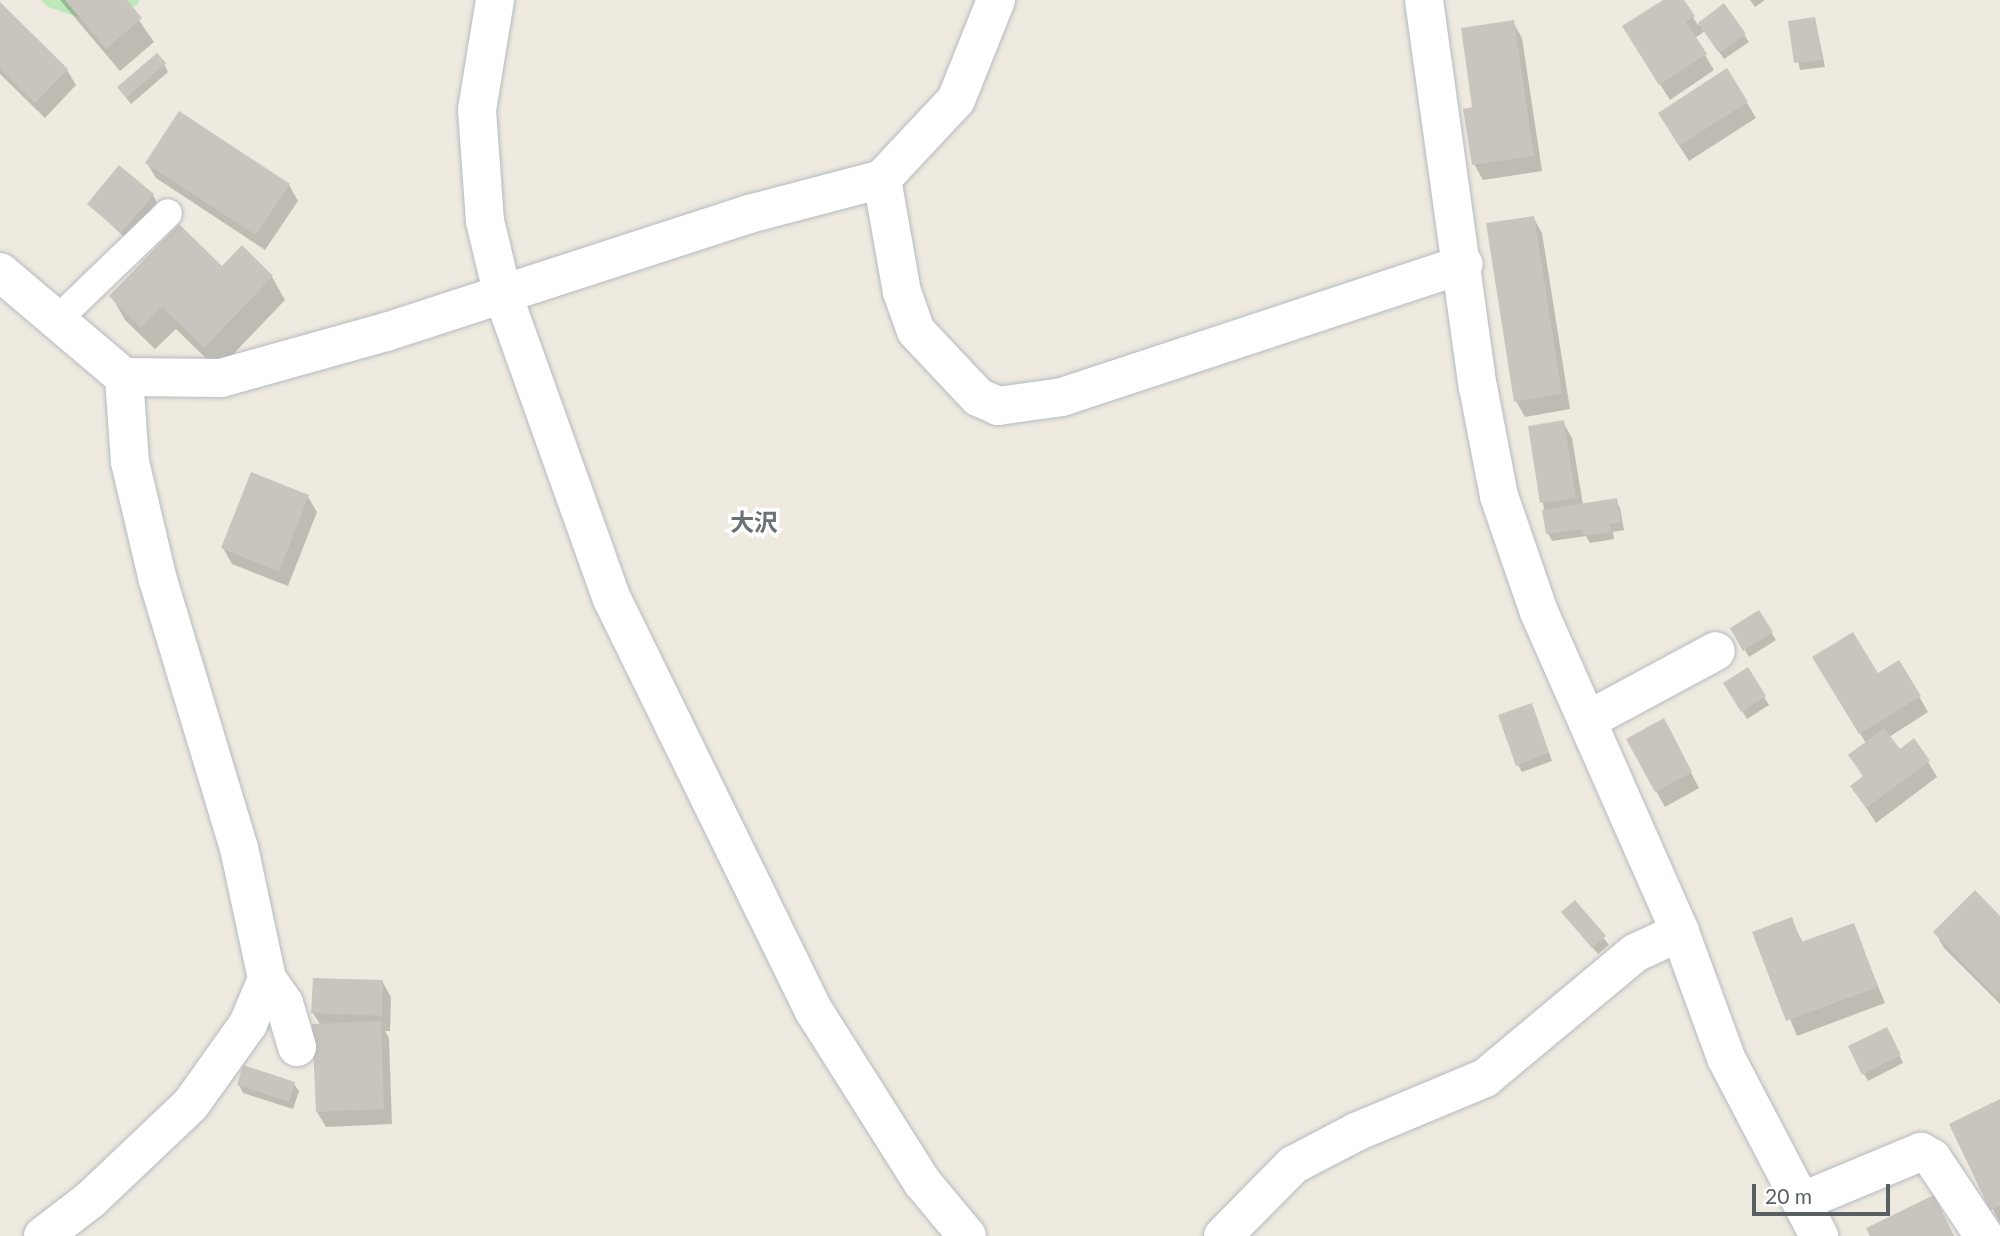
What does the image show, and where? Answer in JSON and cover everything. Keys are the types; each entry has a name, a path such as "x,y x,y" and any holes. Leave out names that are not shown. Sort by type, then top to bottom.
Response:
{"street":[{"path":"495,0 477,110 485,221 502,292 612,599 808,998 922,1182 967,1236"},
{"path":"0,272 58,318 124,377 221,378 386,332 502,292 749,214 882,179 956,100 996,0"},
{"path":"1424,0 1464,264 1478,387 1499,495 1539,612 1680,932 1726,1058 1819,1236"},
{"path":"882,179 902,292 916,331 978,397 998,406 1062,397 1464,264"},
{"path":"124,377 130,462 158,580 239,848 267,979 284,1003 297,1047"},
{"path":"1588,720 1716,651"},
{"path":"1223,1236 1293,1166 1356,1132 1485,1078 1634,953 1680,932"},
{"path":"43,1236 90,1200 191,1104 248,1024 267,979"},
{"path":"1803,1201 1921,1152 1933,1157 1984,1236"}],"lane":[{"path":"58,318 168,213"}],"green space":[{"path":"41,0 140,0 136,6 87,20 48,7"}],"building":[{"path":"65,0 127,0 142,18 106,49"},
{"path":"1663,0 1684,0 1695,16 1686,22 1707,54 1659,85 1622,26"},
{"path":"0,2 68,69 35,103 0,69"},
{"path":"1724,3 1746,34 1719,53 1698,23"},
{"path":"1815,17 1822,60 1794,63 1788,21"},
{"path":"1514,20 1534,156 1472,165 1463,109 1472,107 1461,28"},
{"path":"157,53 166,63 126,98 117,87"},
{"path":"1727,68 1748,102 1679,146 1658,113"},
{"path":"179,111 290,184 256,235 145,163"},
{"path":"119,165 154,194 121,233 87,204"},
{"path":"1534,216 1562,394 1514,402 1486,223"},
{"path":"179,224 222,266 242,245 273,276 204,348 162,307 141,328 109,296"},
{"path":"1564,420 1576,498 1540,503 1528,426"},
{"path":"251,472 309,495 279,572 221,548"},
{"path":"1617,498 1621,522 1610,524 1611,532 1584,536 1582,529 1546,534 1542,510"},
{"path":"1759,610 1773,632 1743,651 1730,628"},
{"path":"1853,632 1878,673 1899,660 1921,696 1859,734 1812,657"},
{"path":"1748,667 1766,696 1741,712 1723,683"},
{"path":"1532,703 1549,753 1516,766 1498,715"},
{"path":"1664,718 1692,772 1655,792 1626,739"},
{"path":"1884,728 1900,749 1914,738 1930,761 1866,808 1850,786 1863,776 1848,755"},
{"path":"1975,890 2000,916 2000,992 1996,996 1933,932"},
{"path":"1575,900 1606,936 1592,948 1561,912"},
{"path":"1792,917 1801,942 1854,923 1878,987 1786,1021 1752,932"},
{"path":"313,978 383,980 382,1016 311,1013"},
{"path":"381,1021 384,1109 316,1112 312,1024"},
{"path":"1887,1027 1901,1055 1862,1075 1848,1046"},
{"path":"243,1065 295,1082 289,1102 237,1085"},
{"path":"2000,1099 2000,1206 1990,1210 1949,1124"},
{"path":"1934,1195 1954,1236 1870,1236 1866,1228"}],"district":[{"name":"大沢","path":"754,522"}]}
